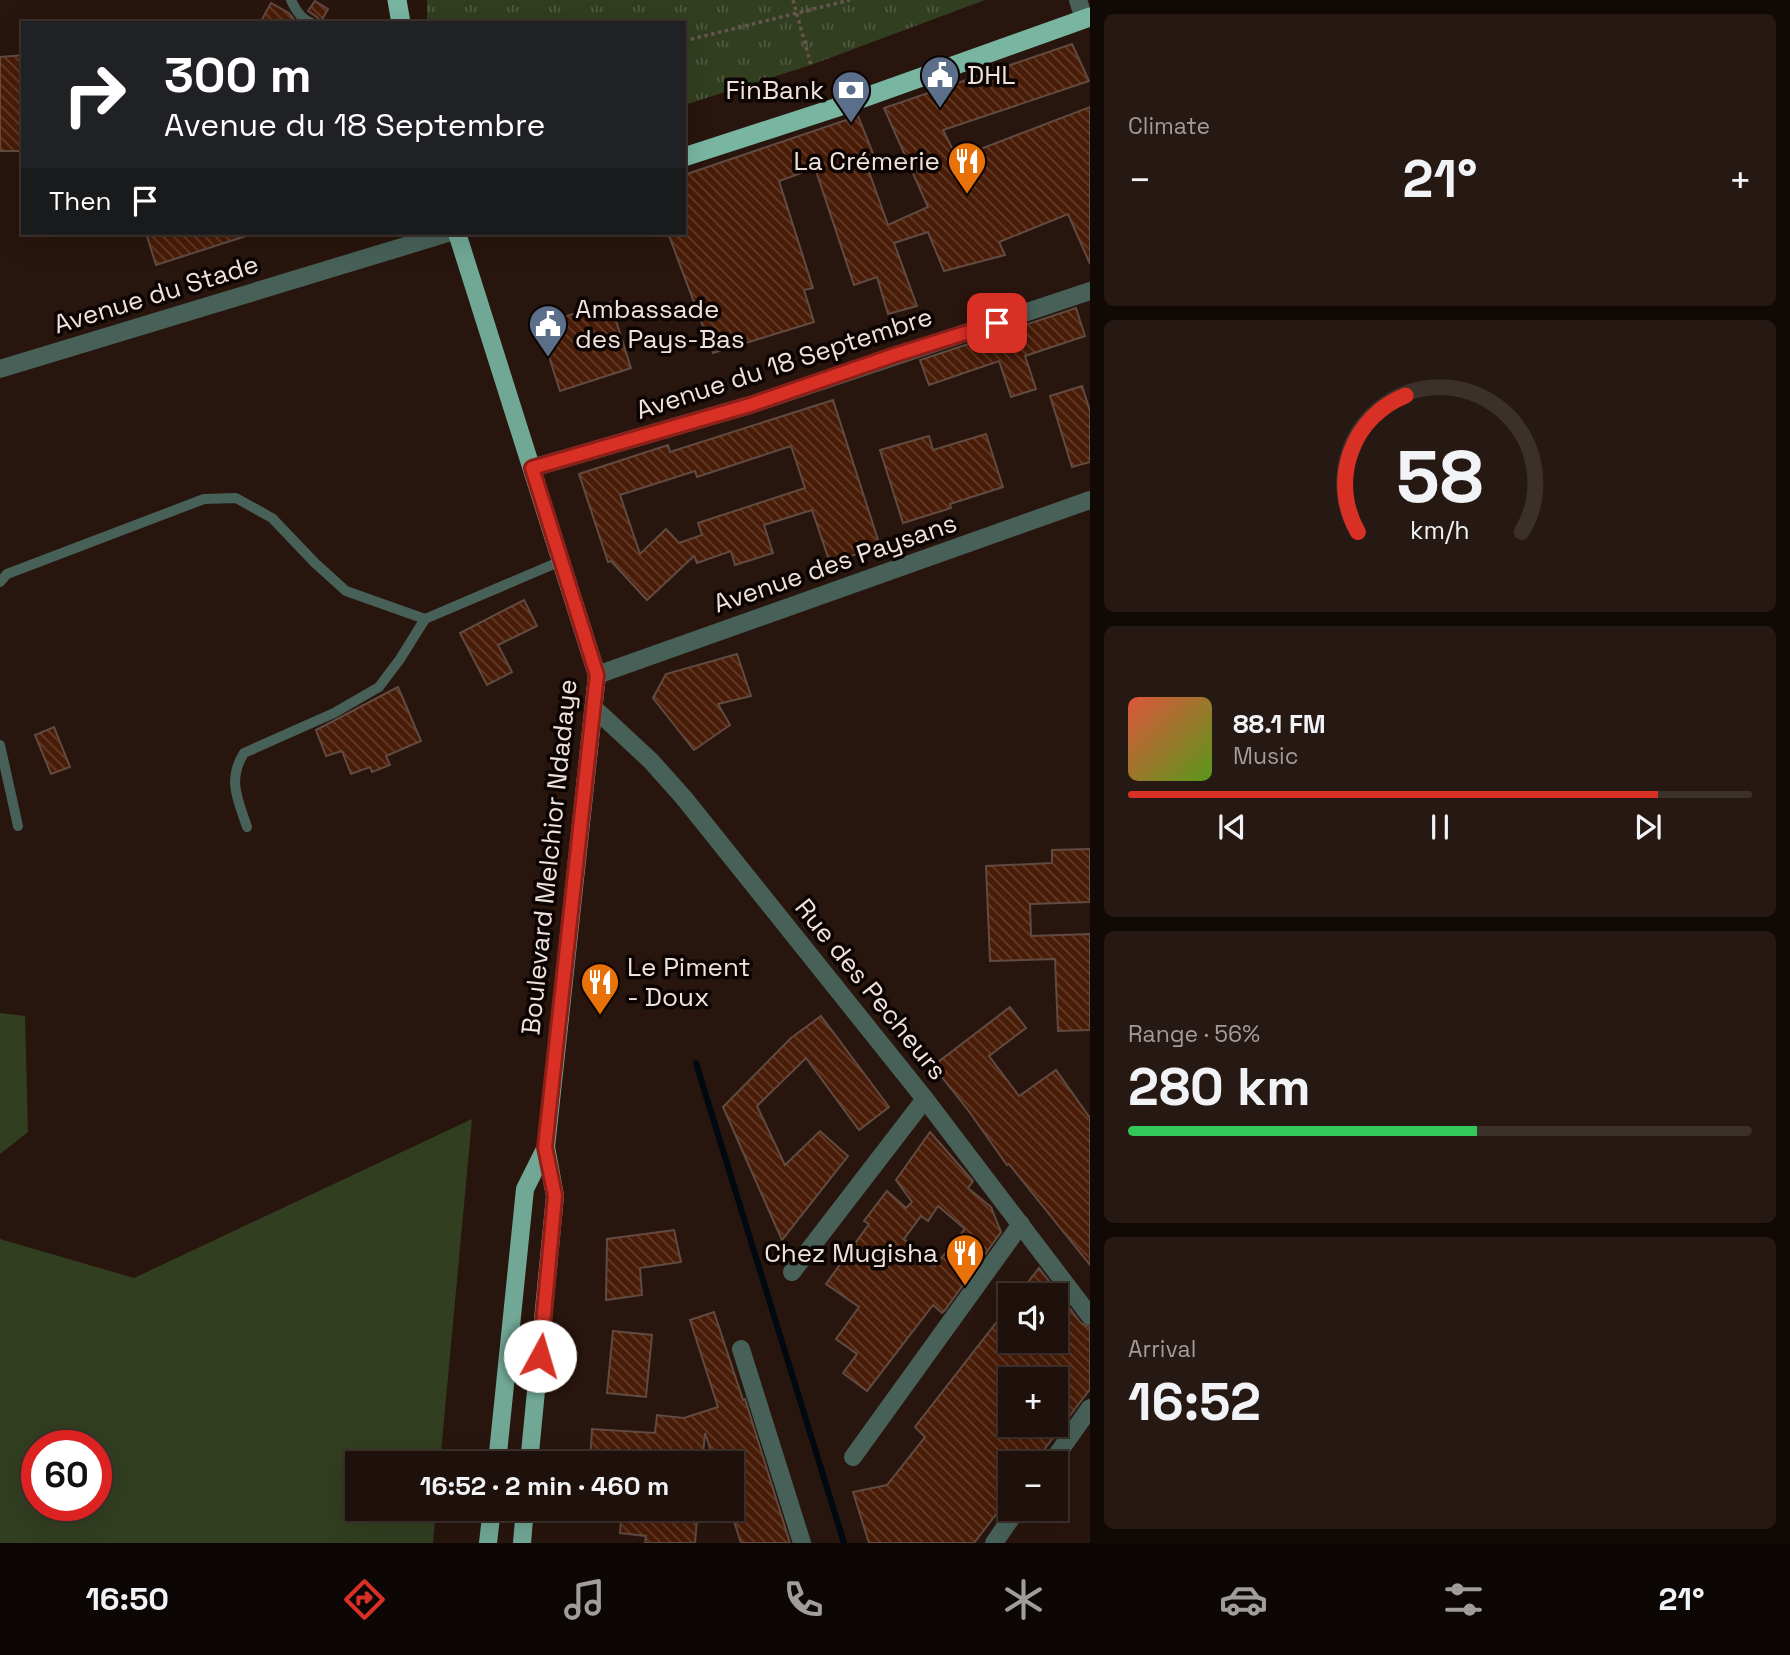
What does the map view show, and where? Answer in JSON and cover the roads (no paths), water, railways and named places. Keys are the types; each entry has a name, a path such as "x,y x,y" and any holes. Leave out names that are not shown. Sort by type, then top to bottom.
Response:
{"highway":[{"path":"397,0 399,21"},
{"path":"686,156 1088,23"}],"main road":[{"name":"Boulevard Melchior Ndadaye","path":"458,235 597,675 545,1147 555,1196 530,1451"},
{"path":"497,1451 525,1189 545,1147"},
{"path":"488,1543 491,1521"},
{"path":"522,1543 524,1521"}],"street":[{"path":"1078,0 1088,23"},
{"name":"Avenue du Stade","path":"0,369 441,235"},
{"name":"Avenue du 18 Septembre","path":"532,468 750,405 1090,291"},
{"name":"Avenue des Paysans","path":"597,675 1090,500"},
{"name":"Rue des Pecheurs","path":"594,708 652,761 684,799 925,1099 1090,1316"},
{"path":"792,1272 925,1099"},
{"path":"853,1457 1021,1224"},
{"path":"741,1349 802,1543"},
{"path":"1060,1451 1090,1408"},
{"path":"994,1543 1009,1521"}],"lane":[{"path":"291,0 294,8 306,21"},
{"path":"0,582 7,574 204,499 236,498 272,518 346,591 425,619"},
{"path":"247,827 234,791 236,766 244,753 334,713 379,687 425,619 561,562"},
{"path":"0,745 18,826"}],"waterway":[{"path":"696,1063 844,1543"}],"place":[{"name":"DHL","path":"940,109"},
{"name":"FinBank","path":"851,124"},
{"name":"La Crémerie","path":"967,195"},
{"name":"Ambassade des Pays-Bas","path":"548,358"},
{"name":"Le Piment - Doux","path":"600,1016"},
{"name":"Chez Mugisha","path":"965,1287"}]}
